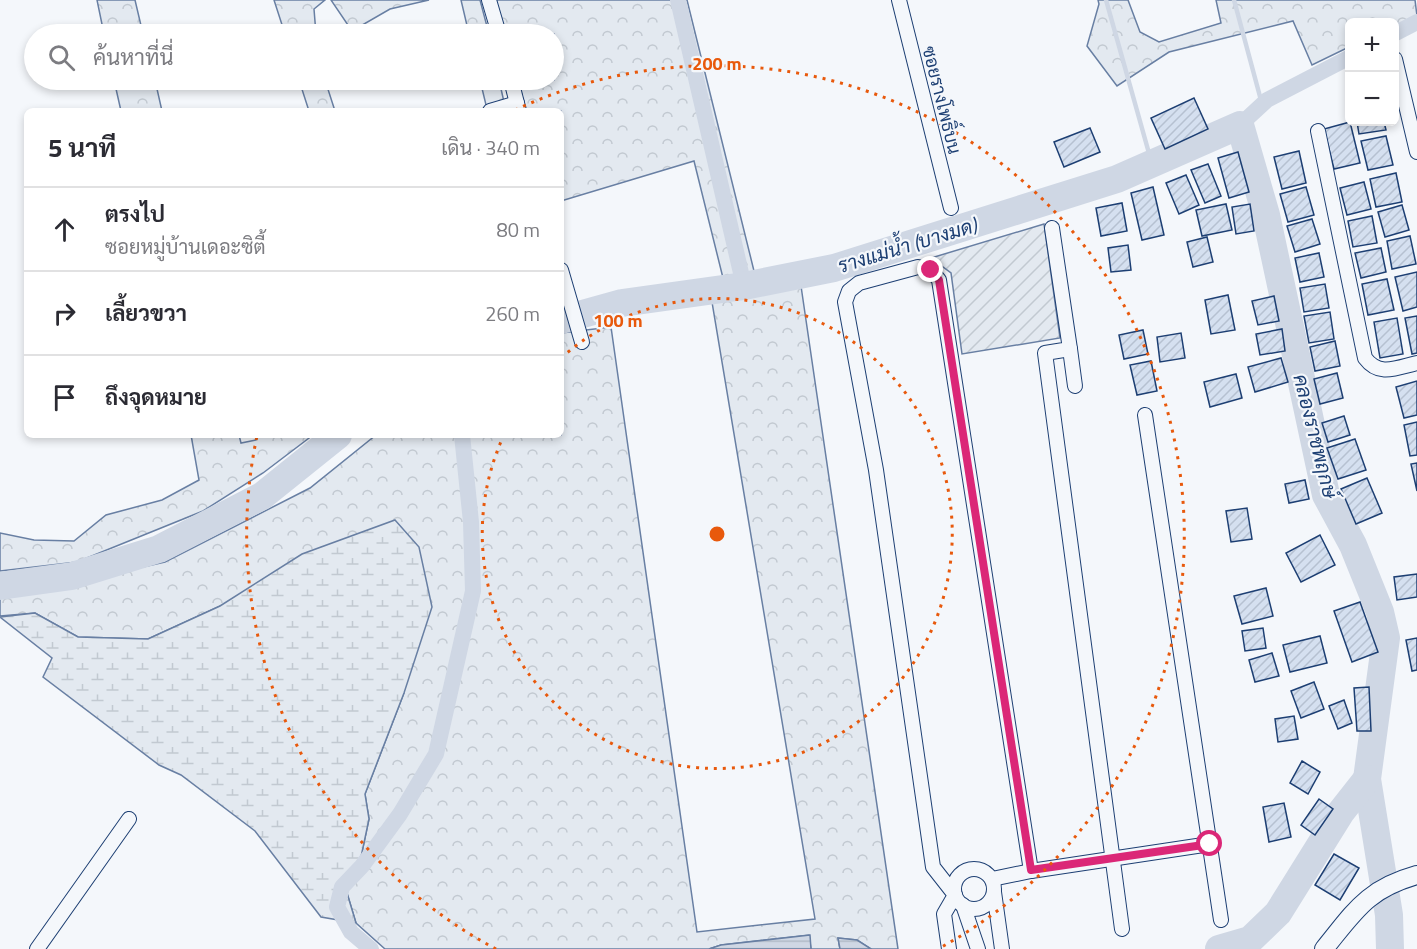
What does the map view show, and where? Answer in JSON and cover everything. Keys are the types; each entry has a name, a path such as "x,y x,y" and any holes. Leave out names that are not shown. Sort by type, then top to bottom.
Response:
{"street":[{"path":"489,0 496,24"},
{"name":"ซอยรางโพธิ์บน","path":"899,0 951,208"},
{"path":"1398,72 1417,152"},
{"path":"514,90 518,107"},
{"path":"1318,131 1365,358 1372,368 1383,372 1417,363"},
{"path":"1052,228 1076,386"},
{"path":"993,886 992,898 976,909 959,900 933,867 876,470 845,302 849,291 859,283 918,267 931,270 939,280 1031,870"},
{"path":"564,281 582,342"},
{"path":"1070,349 1045,353 1122,930"},
{"path":"1145,415 1221,920"},
{"path":"37,949 129,819"},
{"path":"993,886 1031,870 1210,844"},
{"path":"978,949 959,900 955,882 963,872 976,868 982,870 993,886 1002,949"},
{"path":"1324,949 1363,901 1379,889 1410,877"},
{"path":"949,949 944,914 959,900"}],"green space":[{"path":"97,0 135,0 141,24 102,24"},
{"path":"274,0 325,0 314,9 315,24 282,24"},
{"path":"331,0 429,0 390,9 364,24 347,24"},
{"path":"461,0 480,0 486,24 467,24"},
{"path":"496,0 687,0 755,275 723,278 694,161 564,200 564,108 525,108 521,90 564,90 564,24 502,24"},
{"path":"1098,0 1128,0 1140,32 1159,42 1221,23 1216,0 1415,0 1417,16 1399,24 1399,18 1345,18 1345,49 1312,65 1293,21 1169,52 1117,86 1087,46 1099,4"},
{"path":"116,90 157,90 161,108 120,108"},
{"path":"302,90 328,90 334,108 308,108"},
{"path":"482,90 501,90 504,102 486,105"},
{"path":"1044,224 1060,338 962,354 951,273 931,258"},
{"path":"801,286 898,949 871,949 857,940 838,938 840,949 811,949 809,935 721,945 709,949 385,949 356,923 347,893 361,857 369,819 365,794 404,693 220,606 148,639 78,637 35,613 0,616 0,593 18,595 165,562 310,488 372,438 564,438 564,333 611,327 697,932 815,919 712,302"},
{"path":"192,438 240,438 241,443 256,440 256,438 309,438 263,473 203,511 77,562 0,571 0,533 34,540 74,541 106,515 162,500 199,480"},
{"path":"395,520 419,547 432,607 404,693 365,794 369,819 361,857 347,893 356,923 321,917 255,831 181,775 159,765 43,677 52,658 0,617 35,613 78,637 148,639 220,606 302,554"}],"shaded area":[{"path":"810,935 811,949 709,949 721,945"},
{"path":"838,938 857,940 871,949 840,949"}],"building":[{"path":"1194,98 1208,129 1165,149 1151,118"},
{"path":"1345,123 1345,126 1351,126 1360,163 1334,169 1324,129"},
{"path":"1358,126 1385,126 1386,130 1359,134"},
{"path":"1090,128 1100,152 1064,167 1054,142"},
{"path":"1386,136 1393,165 1368,170 1361,141"},
{"path":"1299,151 1306,183 1282,189 1274,157"},
{"path":"1238,152 1249,192 1229,198 1218,158"},
{"path":"1208,164 1221,196 1205,203 1191,170"},
{"path":"1396,173 1402,202 1376,207 1370,179"},
{"path":"1186,175 1199,205 1179,214 1166,183"},
{"path":"1364,182 1371,209 1347,215 1340,188"},
{"path":"1153,187 1164,235 1142,240 1131,193"},
{"path":"1306,187 1314,215 1288,222 1280,194"},
{"path":"1122,203 1127,231 1101,236 1096,208"},
{"path":"1226,204 1232,230 1202,236 1196,210"},
{"path":"1250,204 1254,231 1236,234 1232,207"},
{"path":"1402,205 1409,230 1385,237 1378,212"},
{"path":"1372,216 1377,243 1353,247 1348,221"},
{"path":"1312,219 1320,244 1295,252 1287,226"},
{"path":"1410,236 1416,264 1392,269 1387,241"},
{"path":"1207,237 1213,262 1193,267 1187,242"},
{"path":"1128,245 1131,270 1111,272 1108,248"},
{"path":"1381,248 1386,272 1361,278 1355,253"},
{"path":"1319,253 1324,277 1300,282 1295,258"},
{"path":"1417,272 1417,307 1403,311 1395,277"},
{"path":"1387,279 1394,310 1368,315 1362,284"},
{"path":"1325,284 1329,308 1304,312 1300,288"},
{"path":"1228,295 1235,330 1211,334 1205,300"},
{"path":"1274,296 1279,321 1258,325 1252,301"},
{"path":"1330,312 1334,339 1309,343 1304,316"},
{"path":"1417,316 1417,353 1412,354 1405,318"},
{"path":"1397,318 1403,354 1380,358 1374,322"},
{"path":"1282,329 1285,351 1260,355 1256,334"},
{"path":"1143,330 1148,354 1124,359 1119,335"},
{"path":"1181,333 1185,358 1160,362 1157,337"},
{"path":"1335,341 1340,366 1315,371 1310,347"},
{"path":"1281,358 1288,382 1255,392 1248,367"},
{"path":"1151,361 1157,391 1137,395 1130,365"},
{"path":"1337,373 1343,398 1320,404 1314,379"},
{"path":"1236,374 1242,398 1210,407 1204,382"},
{"path":"1417,381 1417,415 1404,418 1396,387"},
{"path":"1344,416 1350,435 1328,442 1322,423"},
{"path":"1417,422 1417,455 1410,456 1404,425"},
{"path":"1355,439 1366,470 1338,479 1327,448"},
{"path":"1417,463 1417,491 1411,464"},
{"path":"1367,478 1382,513 1356,524 1341,489"},
{"path":"1305,480 1309,499 1289,503 1285,484"},
{"path":"1247,508 1252,539 1231,542 1226,511"},
{"path":"1320,535 1335,565 1301,582 1286,553"},
{"path":"1417,574 1417,597 1397,600 1394,577"},
{"path":"1266,588 1273,616 1242,624 1234,596"},
{"path":"1360,602 1378,652 1352,662 1334,611"},
{"path":"1263,628 1266,648 1245,651 1242,631"},
{"path":"1320,636 1327,663 1290,672 1283,645"},
{"path":"1417,638 1417,670 1412,671 1406,640"},
{"path":"1272,653 1279,676 1255,682 1249,660"},
{"path":"1314,682 1324,709 1301,718 1291,691"},
{"path":"1369,687 1371,731 1357,731 1354,688"},
{"path":"1344,700 1352,723 1338,729 1329,706"},
{"path":"1294,716 1298,739 1278,742 1275,719"},
{"path":"1302,761 1320,772 1308,794 1290,783"},
{"path":"1319,799 1333,809 1315,835 1301,825"},
{"path":"1284,803 1291,837 1269,842 1263,807"},
{"path":"1334,854 1359,868 1340,900 1315,885"}],"waterway":[{"path":"678,0 744,286"},
{"path":"1106,0 1152,164"},
{"path":"1234,0 1262,104"},
{"path":"1399,31 1417,22"},
{"path":"1240,125 1267,100 1345,60"},
{"name":"คลองราชพฤกษ์","path":"564,319 622,303 744,286 834,268 1117,179 1240,125 1266,215 1326,495 1353,545 1380,612 1386,638 1367,779 1389,915 1390,949"},
{"name":"รางแม่น้ำ (บางมด)","path":"0,586 72,576 159,549 262,496 334,438"},
{"path":"371,949 351,932 337,907 342,887 362,866 400,814 436,754 473,591 471,522 462,438"},
{"name":"คลองราชพฤกษ์","path":"1219,949 1250,940 1278,913 1341,812 1367,779"}],"route":[{"path":"931,270 939,280 1031,870 1210,844"}]}
